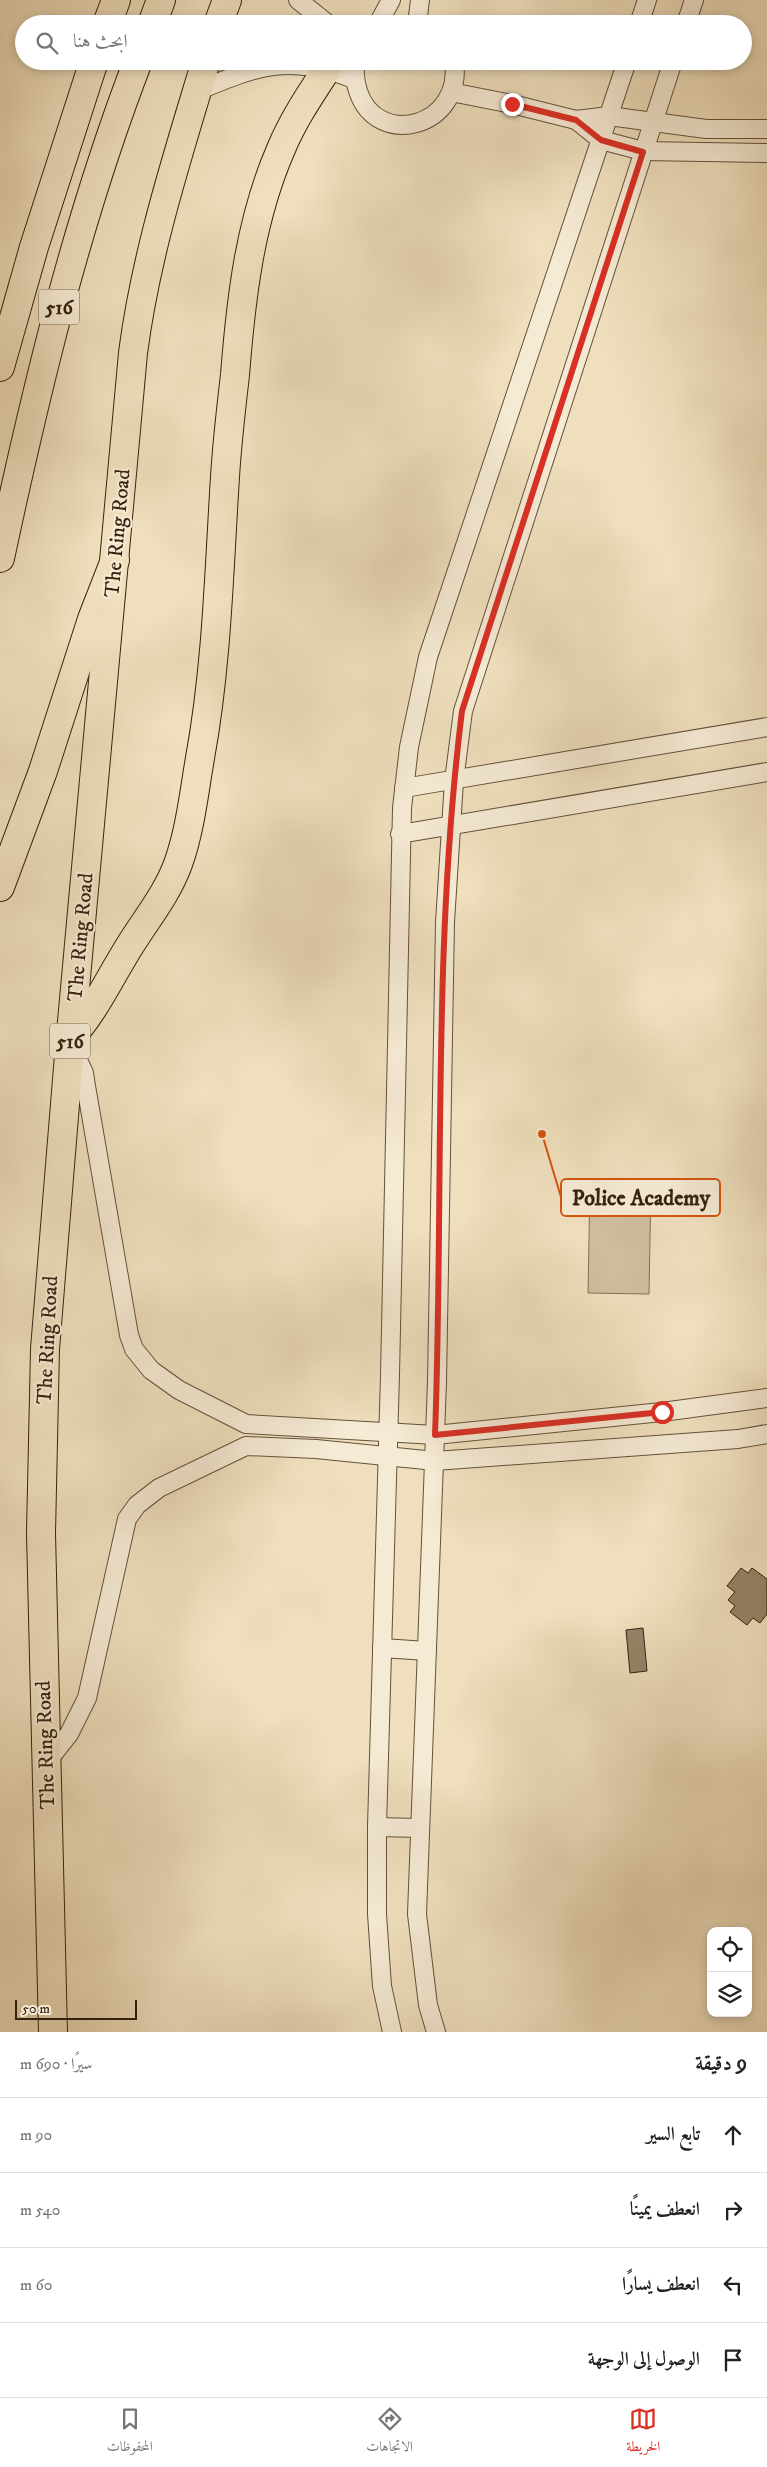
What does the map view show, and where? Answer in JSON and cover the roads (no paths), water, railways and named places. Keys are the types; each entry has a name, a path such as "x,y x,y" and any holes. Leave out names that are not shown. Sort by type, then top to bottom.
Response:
{"highway":[{"path":"111,15 116,0"},
{"path":"155,15 161,0"},
{"path":"221,15 227,0"},
{"name":"516","path":"0,367 37,237 91,70"},
{"name":"516","path":"0,558 31,419 67,276 135,70"},
{"name":"The Ring Road","path":"54,2032 41,1533 44,1350 70,1041 139,306 176,158 203,70"},
{"path":"70,1041 94,1008 123,956 160,902 173,876 185,841 209,709 215,653 226,464 238,341 251,244 264,192 280,149 298,114 326,70"},
{"name":"516","path":"0,887 43,771 92,619 115,560"}],"street":[{"path":"298,0 317,15"},
{"path":"383,15 392,0"},
{"path":"419,15 420,0"},
{"path":"642,15 647,0"},
{"path":"689,15 694,0"},
{"path":"197,91 252,70"},
{"path":"330,70 354,79"},
{"path":"355,70 354,79 362,101 377,117 399,125 422,122 441,110 451,92 456,75 455,70"},
{"path":"392,2032 382,1986 377,1923 377,1827 389,1431 400,943 400,834 404,788 409,747 428,657 624,70"},
{"path":"436,2032 428,2005 417,1914 435,1461 445,932 450,828 462,711 670,70"},
{"path":"451,92 512,104 576,120 609,116 706,129 767,129"},
{"path":"576,120 601,140 643,152 767,153"},
{"path":"404,788 454,781 767,726"},
{"path":"400,834 450,828 767,772"},
{"path":"70,1041 84,1073 129,1335 143,1362 179,1390 246,1424 435,1435 662,1412 767,1398"},
{"path":"46,1763 69,1734 87,1698 127,1519 137,1505 158,1488 246,1446 388,1455 435,1461 738,1439 767,1434"},
{"path":"382,1648 427,1650"},
{"path":"377,1827 420,1828"}],"place":[{"name":"Police Academy","path":"542,1134"}]}
